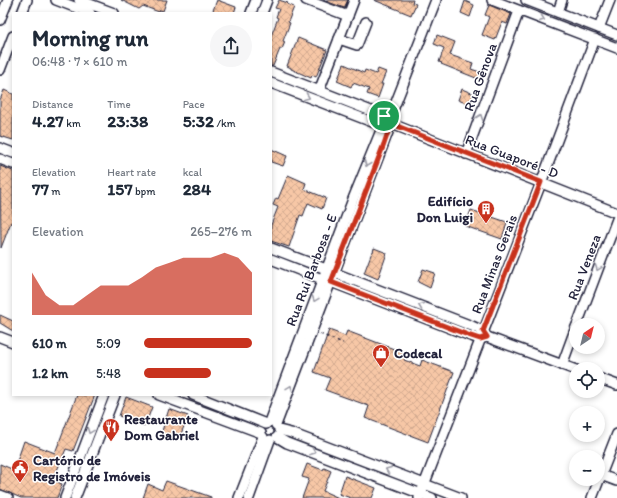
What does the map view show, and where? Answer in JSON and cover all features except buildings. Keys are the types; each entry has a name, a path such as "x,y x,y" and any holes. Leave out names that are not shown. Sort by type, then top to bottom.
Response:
{"street":[{"path":"0,20 8,0"},
{"path":"22,12 27,0"},
{"path":"57,0 87,12"},
{"path":"79,0 111,12"},
{"path":"251,12 256,0"},
{"path":"262,12 267,0"},
{"path":"306,0 348,16"},
{"path":"320,91 354,0"},
{"path":"384,128 380,122 388,115 436,0"},
{"path":"492,0 617,48"},
{"path":"526,0 617,35"},
{"path":"558,12 562,0"},
{"path":"599,28 610,0"},
{"name":"Rua Gênova","path":"466,154 519,11"},
{"path":"339,39 356,45 366,22"},
{"path":"0,70 12,39"},
{"name":"Rua Minas Gerais","path":"419,496 483,336 594,39"},
{"path":"272,74 369,110 388,115 396,119 397,126 395,129 384,128 272,83"},
{"name":"Rua Guaporé - D","path":"397,126 617,213"},
{"name":"Rua Rui Barbosa - E","path":"249,498 270,431 322,279 384,128"},
{"name":"Rua Rui Barbosa - E","path":"239,498 270,431 335,273 384,128"},
{"path":"0,148 12,153"},
{"path":"0,159 12,164"},
{"name":"Rua Veneza","path":"579,318 617,219"},
{"path":"272,248 326,269"},
{"path":"272,259 322,279"},
{"path":"335,273 436,312 483,336"},
{"path":"331,282 432,321 483,336 569,368"},
{"path":"432,321 436,312"},
{"path":"0,337 12,342"},
{"name":"Rua Veneza","path":"562,365 569,346"},
{"path":"605,381 617,385"},
{"path":"65,498 104,396"},
{"path":"75,498 115,396"},
{"path":"162,396 270,431 291,433 461,498"},
{"path":"195,396 270,431 287,443 344,464 419,496 432,498"},
{"path":"605,465 617,434"},
{"path":"344,464 347,454"},
{"path":"605,476 617,481"},
{"path":"592,498 597,486"},
{"path":"0,495 8,498"}],"path":[{"path":"312,331 343,343"}],"place":[{"name":"Edifício Don Luigi","path":"486,224"},
{"name":"Codecal","path":"381,368"},
{"name":"Restaurante Dom Gabriel","path":"111,442"},
{"name":"Cartório de Registro de Imóveis","path":"20,483"}],"route":[{"path":"391,115 394,117 396,119 397,126 541,182 483,331 487,337 480,339 468,335 331,282 388,132 385,131 380,125 380,122 384,116 391,115"}]}
